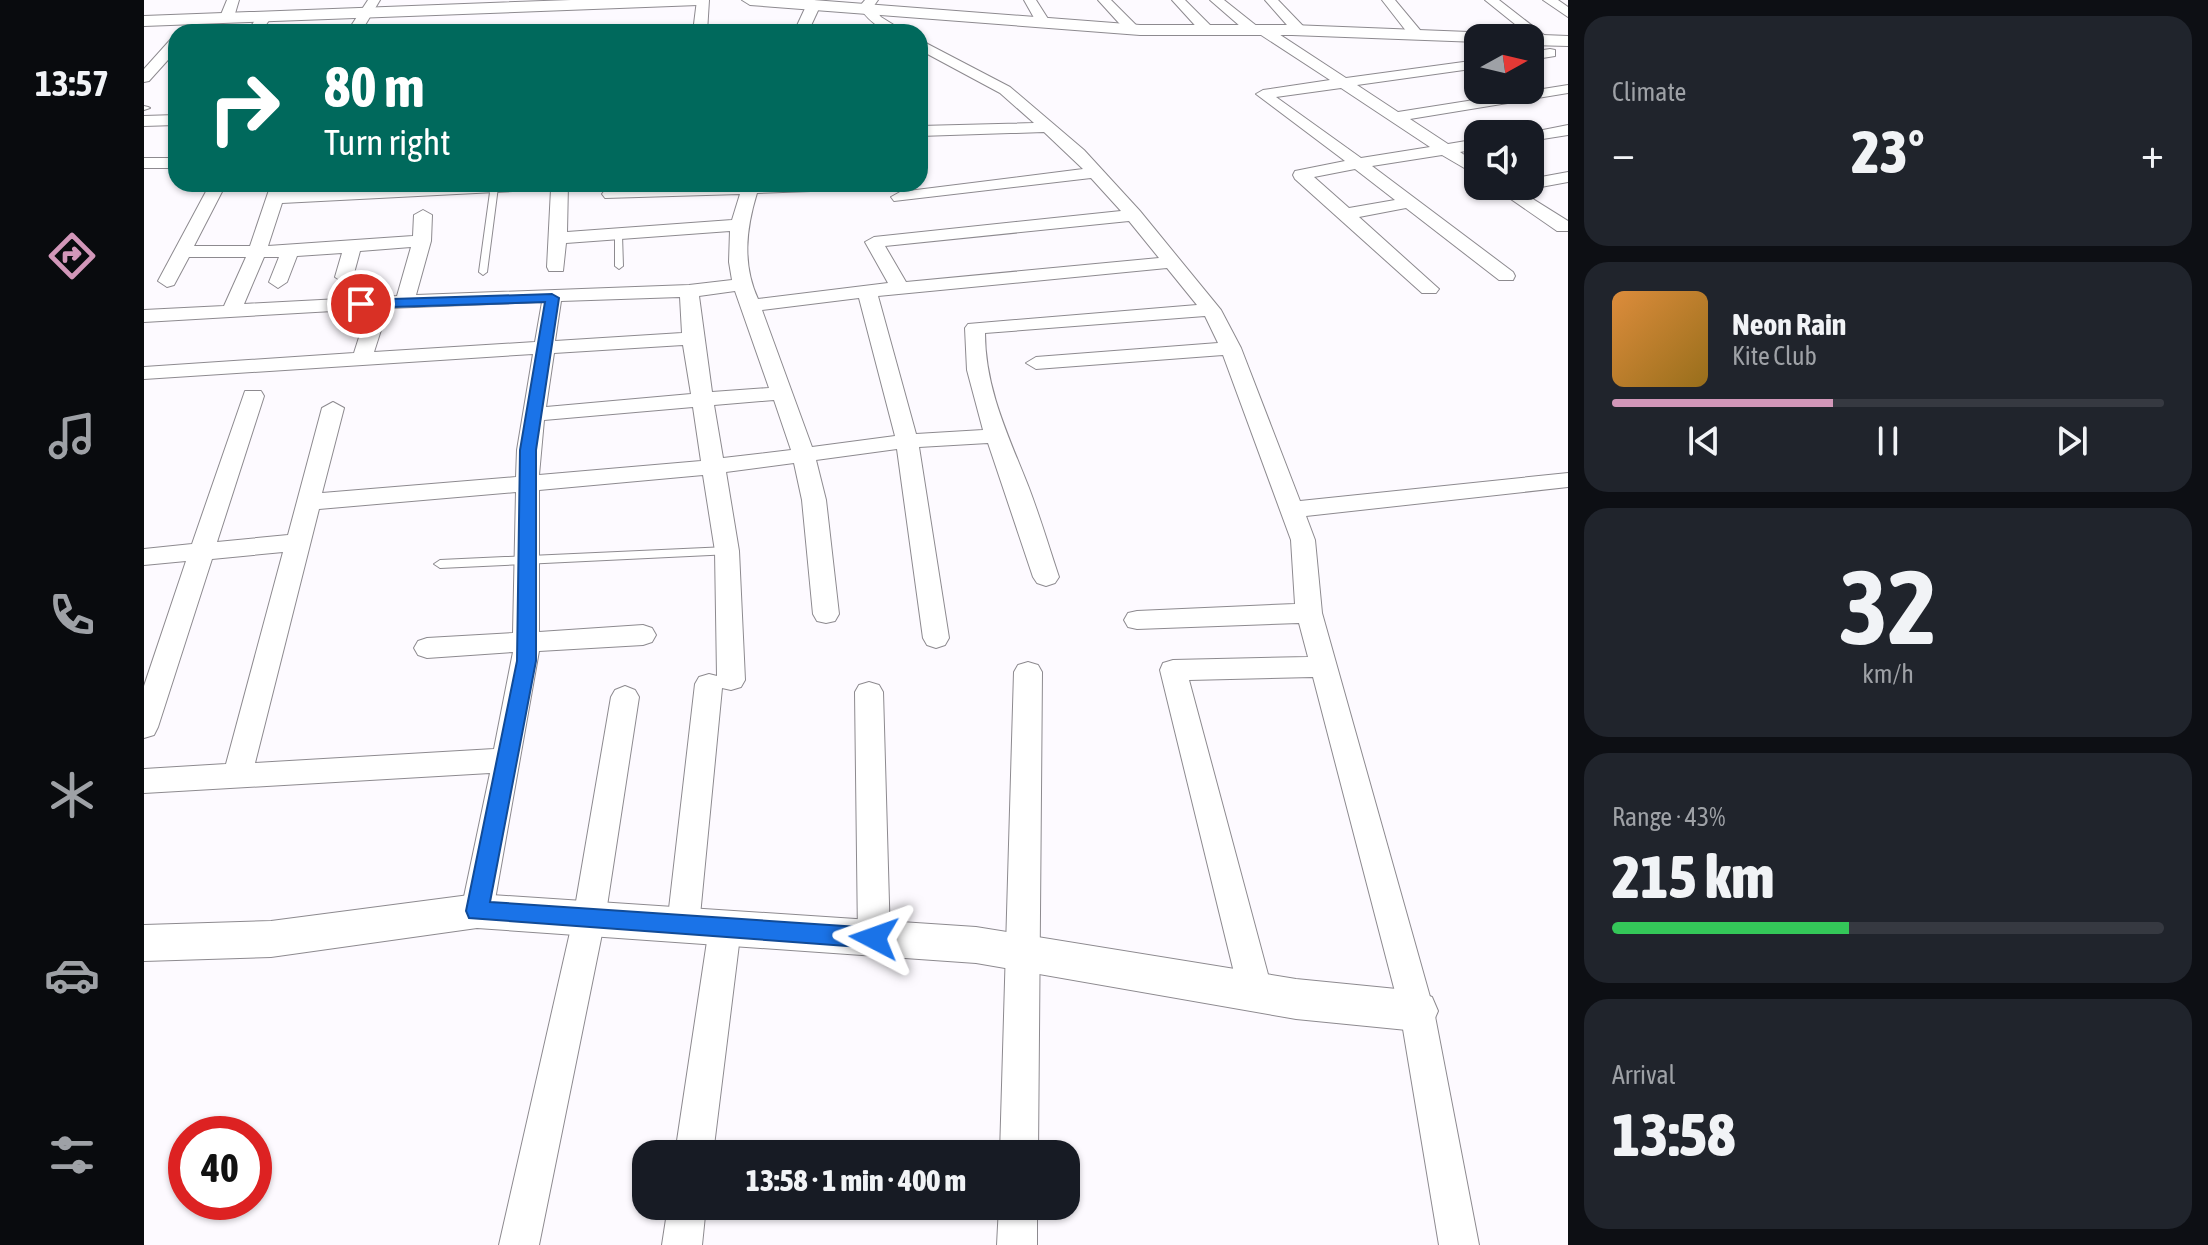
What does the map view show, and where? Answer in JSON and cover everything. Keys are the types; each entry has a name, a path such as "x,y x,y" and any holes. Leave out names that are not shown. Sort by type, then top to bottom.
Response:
{"street":[{"path":"227,17 233,0"},
{"path":"144,21 265,16 371,6 700,0 700,24"},
{"path":"750,0 869,3 1133,30 1415,33 1546,46 1568,41"},
{"path":"1030,0 1043,22"},
{"path":"1104,0 1133,30"},
{"path":"1178,0 1207,30"},
{"path":"1216,0 1464,162"},
{"path":"1271,0 1299,30"},
{"path":"1388,0 1415,33"},
{"path":"1491,0 1546,46"},
{"path":"1549,0 1568,13"},
{"path":"869,3 876,20 883,24"},
{"path":"805,24 814,4"},
{"path":"359,24 371,6"},
{"path":"260,24 265,16"},
{"path":"192,24 197,18"},
{"path":"928,48 1005,90 1050,127 1096,172 1211,310 1231,348 1303,540 1309,613 1417,1011 1459,1245"},
{"path":"144,78 168,51"},
{"path":"1464,66 1263,94 1506,276"},
{"path":"1395,117 1568,89"},
{"path":"145,113 168,118"},
{"path":"928,131 1050,127"},
{"path":"1544,134 1568,130"},
{"path":"1429,289 1301,175 1464,147"},
{"path":"144,163 168,163"},
{"path":"900,197 1096,172"},
{"path":"1544,181 1568,177"},
{"path":"167,281 214,192"},
{"path":"232,310 257,252 276,192"},
{"path":"556,267 560,192"},
{"path":"611,194 657,192"},
{"path":"749,192 738,225 740,285 751,306 804,456 814,500 826,614"},
{"path":"1527,200 1563,227 1568,226"},
{"path":"1347,214 1409,202"},
{"path":"405,301 422,241 423,215"},
{"path":"900,288 874,242 1134,215"},
{"path":"558,238 738,225"},
{"path":"182,252 290,251 422,241"},
{"path":"344,277 353,245"},
{"path":"278,282 290,251"},
{"path":"751,306 867,291 1172,262"},
{"path":"144,316 405,301 689,291 740,285"},
{"path":"683,926 720,682 727,551 692,338 689,291"},
{"path":"867,291 907,441 936,638"},
{"path":"477,911 526,661 528,450 552,298"},
{"path":"362,359 380,303"},
{"path":"1046,577 1019,491 996,436 973,358 975,328 1211,310"},
{"path":"144,373 692,338"},
{"path":"1036,363 1231,348"},
{"path":"534,414 780,393"},
{"path":"144,727 253,396"},
{"path":"237,776 333,408"},
{"path":"308,502 528,485 804,456 907,441 996,436"},
{"path":"1293,510 1568,480"},
{"path":"144,557 298,542"},
{"path":"1137,620 1309,613"},
{"path":"427,648 643,635"},
{"path":"1256,993 1173,670 1324,667"},
{"path":"1019,1140 1028,672"},
{"path":"869,692 874,938"},
{"path":"519,1245 589,919 625,697"},
{"path":"144,781 507,760"},
{"path":"144,943 271,939 477,911 976,945 1256,993 1417,1011"},
{"path":"696,1140 725,928"},
{"path":"682,1245 685,1220"},
{"path":"1017,1245 1018,1220"}],"lane":[{"path":"483,272 493,192"},
{"path":"618,235 619,266"},
{"path":"440,564 727,551"}],"route":[{"path":"361,304 552,298 528,450 526,661 477,911 874,938"}]}
